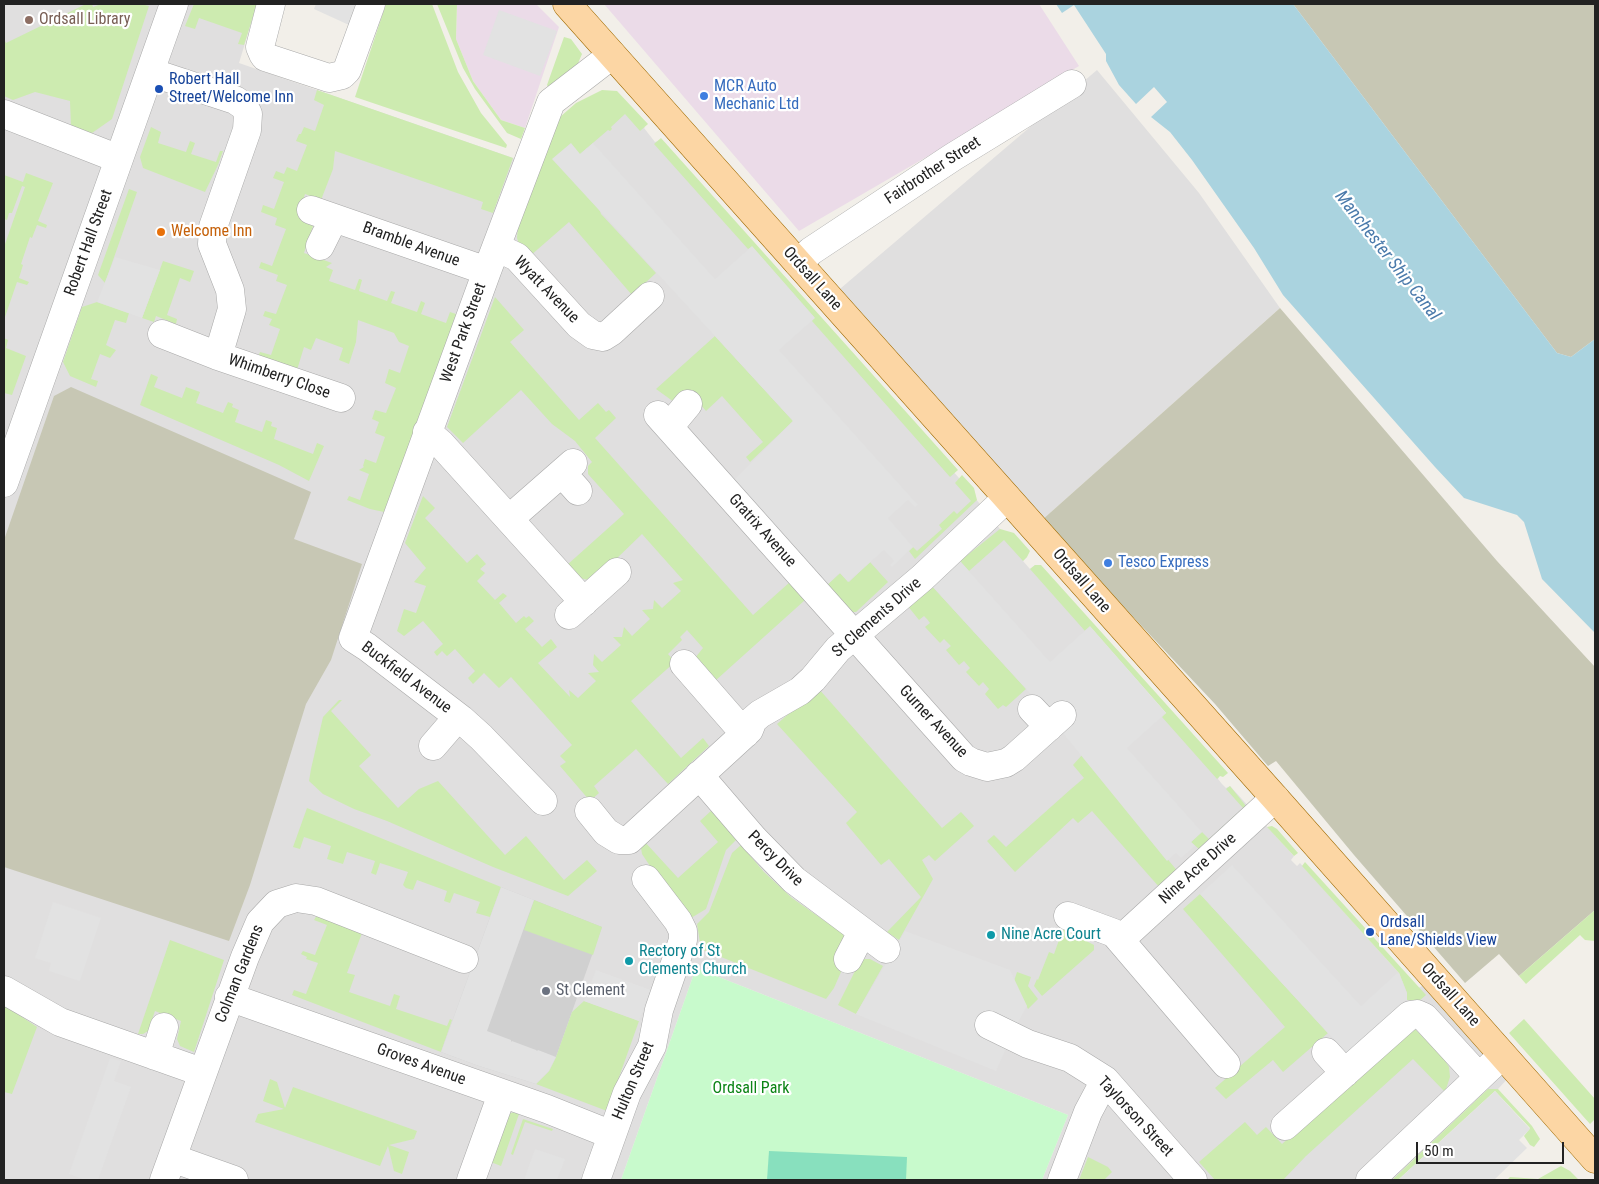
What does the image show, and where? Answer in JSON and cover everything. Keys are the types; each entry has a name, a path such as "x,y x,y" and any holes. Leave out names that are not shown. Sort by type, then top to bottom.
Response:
{"main road":[{"name":"Ordsall Lane","path":"567,4 1595,1159"}],"street":[{"name":"Robert Hall Street","path":"4,484 10,444 119,159 174,4"},
{"path":"271,4 260,47 263,54 329,78 342,75 347,70 371,4"},
{"name":"West Park Street","path":"353,638 395,528 427,432 551,102 612,55"},
{"name":"Whimberry Close","path":"150,72 235,100 244,106 248,114 247,130 213,226 212,244 230,290 232,309 218,356"},
{"name":"Fairbrother Street","path":"798,263 811,251 945,162 1072,84"},
{"path":"4,114 119,159"},
{"name":"Bramble Avenue","path":"320,246 323,214 492,259"},
{"name":"Wyatt Avenue","path":"492,259 517,257 579,325 601,345 602,337 611,332 650,296"},
{"name":"Whimberry Close","path":"162,334 218,356 341,398"},
{"name":"Gratrix Avenue","path":"688,404 664,421 855,635"},
{"path":"427,432 441,444 509,519 576,609 617,572"},
{"path":"509,519 571,476"},
{"name":"St Clements Drive","path":"629,840 750,730 753,720 800,690 814,678 838,649 922,578 1007,498"},
{"name":"Gurner Avenue","path":"855,635 958,752 971,762 986,767 1006,763 1014,758 1047,717"},
{"name":"Buckfield Avenue","path":"353,638 367,646 458,717 481,737 543,800"},
{"path":"684,664 745,734"},
{"name":"Buckfield Avenue","path":"433,746 458,717"},
{"name":"Percy Drive","path":"699,775 754,839 794,880 886,949"},
{"name":"Nine Acre Drive","path":"1120,940 1275,798"},
{"path":"590,811 606,832 620,840 629,840"},
{"name":"Hulton Street","path":"596,1180 628,1093 649,1055 659,1010 683,940 683,931 678,921 654,906 641,873 629,853 629,840"},
{"name":"Colman Gardens","path":"168,1169 229,997 260,922 277,904 296,898 316,901 464,958"},
{"path":"1068,916 1114,933 1226,1064"},
{"path":"848,959 862,932"},
{"path":"4,990 60,1022 186,1066"},
{"name":"Groves Avenue","path":"229,997 556,1112 612,1135"},
{"path":"1285,1126 1410,1015 1418,1014 1424,1017 1479,1078"},
{"name":"Taylorson Street","path":"989,1025 1028,1044 1070,1058 1105,1080 1193,1180"},
{"path":"155,1056 164,1026"},
{"path":"1326,1052 1344,1073"},
{"path":"1370,1180 1502,1055"},
{"path":"1062,1180 1088,1112 1105,1080"},
{"path":"471,1180 502,1094"},
{"path":"168,1169 234,1180"}],"shaded area":[{"path":"4,4 257,4 239,63 513,158 534,168 604,95 645,127 655,142 658,141 959,478 1000,529 1027,557 1023,561 1030,569 1035,565 1220,775 1218,779 1222,784 1226,788 1230,786 1294,856 1291,860 1297,866 1300,863 1399,973 1408,993 1428,983 1511,1075 1498,1089 1488,1089 1392,1180 1042,1180 1068,1115 696,968 621,1180 4,1180"},
{"path":"316,4 357,4 349,25 314,9"},
{"path":"457,4 536,4 559,27 525,128 501,120 473,81 456,39"},
{"path":"604,4 1039,4 1079,66 799,231"},
{"path":"1293,4 1595,4 1595,339 1571,357 1557,353"},
{"path":"499,10 557,31 540,76 483,55"},
{"path":"1097,70 1199,193 1280,308 1042,520 834,294"},
{"path":"571,143 580,154 593,143 715,279 752,246 815,318 779,350 918,505 915,507 908,500 888,518 913,547 892,567 890,565 894,561 884,550 848,582 840,573 827,585 733,481 793,421 552,159"},
{"path":"115,257 160,270 142,318 97,302"},
{"path":"1280,308 1497,561 1595,667 1595,910 1519,976 1499,954 1465,983 1354,855 1276,761 1268,766 1215,704 1042,520"},
{"path":"71,387 311,492 294,539 362,564 331,660 306,704 250,885 229,941 4,867 4,540 54,396"},
{"path":"960,561 1050,662 1090,626 1166,713 1127,748 1202,832 1191,842 1195,846 1181,858 1176,853 1167,861 1062,732 1077,718 1062,702 1049,714 931,585"},
{"path":"1232,865 1361,1006 1399,973 1407,993 1407,1000 1347,1054 1200,894"},
{"path":"501,887 602,927 556,1057 549,1071 536,1084 441,1052"},
{"path":"501,887 534,900 487,1031 511,1040 511,1042 556,1057 549,1071 536,1084 441,1052"},
{"path":"53,902 101,918 80,981 49,971 51,963 35,958"},
{"path":"905,931 1010,970 1027,1006 996,1071 856,1014"},
{"path":"596,970 651,990 639,1021 584,1001"},
{"path":"110,1058 121,1061 114,1081 131,1087 98,1180 86,1180 69,1174"},
{"path":"1495,1091 1530,1129 1519,1140 1527,1148 1494,1180 1398,1180"},
{"path":"535,1149 565,1159 557,1180 524,1180"}],"green space":[{"path":"86,4 92,4 93,7 101,4 141,4 149,6 112,119 92,133 71,127 70,101 35,92 13,100 4,96 4,39 6,43"},
{"path":"194,4 257,4 244,45 238,44 242,33 199,18 195,29 185,26"},
{"path":"386,4 432,4 458,72 481,113 507,145 506,148 355,97"},
{"path":"437,4 457,4 456,39 473,81 501,120 525,128 521,139 507,133 475,89 463,68"},
{"path":"564,37 571,39 582,54 576,68 549,88 547,85"},
{"path":"317,90 513,158 493,213 481,209 483,202 335,151 333,169 321,200 305,194 298,217 310,222 313,226 304,253 332,263 326,267 333,270 329,281 355,290 360,279 362,280 359,291 387,301 391,291 395,292 391,303 417,312 421,301 425,303 421,314 446,323 450,312 456,314 437,371 384,512 347,500 349,496 360,500 369,474 359,470 364,467 365,459 376,463 385,437 375,433 379,422 372,419 375,410 386,413 396,388 385,383 389,369 400,373 409,346 399,342 394,333 358,320 356,342 349,364 339,360 343,348 316,338 311,350 304,347 297,370 258,357 260,352 271,355 280,329 269,325 272,319 263,316 265,311 276,314 287,285 276,281 278,275 259,268 261,262 272,266 286,229 275,225 277,218 261,212 263,205 274,209 284,182 273,178 276,171 284,174 287,167 297,171 307,145 296,141 304,127 315,131 324,105 314,100"},
{"path":"602,90 617,91 648,124 640,131 625,114 611,127 610,131 608,130 580,154 601,214 656,273 632,295 569,222 530,256 519,244 517,238 518,226 545,148 560,117 576,103"},
{"path":"151,127 161,132 158,143 186,152 190,141 195,143 191,154 216,162 220,151 223,151 205,192 143,168 140,157"},
{"path":"661,138 958,470 950,477 812,321 814,317 752,247 748,249 654,144"},
{"path":"26,173 53,183 38,221 47,225 46,228 37,225 32,238 30,237 21,264 23,265 19,278 29,282 27,285 17,282 4,320 4,247 25,187 22,186 12,213 9,213 7,220 4,219 4,175 23,182"},
{"path":"129,189 137,192 105,283 98,275"},
{"path":"163,261 194,271 190,282 180,278 167,315 177,319 176,324 156,316 154,322 142,318"},
{"path":"495,297 524,330 510,342 579,420 598,403 606,412 609,410 616,418 595,438 753,615 790,582 805,600 715,681 695,658 703,648 687,630 680,637 682,640 668,654 675,662 631,701 681,758 703,738 709,746 668,784 636,749 594,786 599,793 590,801 560,766 566,762 560,756 572,745 511,677 499,688 484,673 473,684 468,678 475,671 455,649 447,656 442,651 437,656 434,652 443,644 423,621 404,636 397,631 404,609 416,613 426,586 414,582 426,568 405,543 423,496 435,508 425,518 467,563 477,554 486,564 480,569 485,573 477,581 495,600 503,593 507,596 499,603 516,623 524,616 526,618 529,616 534,621 525,629 542,647 551,639 557,647 538,663 570,697 569,690 578,698 596,681 588,673 599,672 593,665 594,654 602,662 621,645 613,637 622,637 624,627 632,636 650,619 642,610 653,609 654,600 662,608 681,591 673,583 683,580 642,534 612,563 588,580 580,578 567,565 624,514 588,474 588,466 592,462 575,441 552,424 521,390 463,443 447,427"},
{"path":"97,302 129,313 126,323 115,320 106,345 116,350 110,358 100,354 91,379 98,381 96,387 70,376 63,362 82,307"},
{"path":"715,336 793,421 750,462 746,457 763,442 722,396 706,411 688,390 674,402 656,389"},
{"path":"4,338 8,340 6,348 26,356 12,395 4,393"},
{"path":"151,374 158,377 154,387 182,398 186,387 200,392 196,403 223,413 228,402 233,404 232,407 239,410 235,422 262,432 266,420 272,422 271,426 277,428 274,439 313,454 317,443 324,446 309,481 279,465 140,405"},
{"path":"962,475 974,488 977,500 915,559 909,551 913,547 917,551 942,529 939,525 954,511 957,514 971,501 955,483"},
{"path":"1000,529 1014,533 1030,551 1027,557 1023,561 1004,540 969,571 960,561"},
{"path":"870,562 888,582 856,612 849,612 827,585 840,573 849,582"},
{"path":"1035,565 1041,565 1228,773 1217,779 1162,717 1166,713 1090,627 1085,631 1030,569"},
{"path":"931,585 1026,689 1006,707 1003,705 998,709 985,694 989,689 983,682 979,686 966,672 970,668 964,661 959,665 946,650 951,646 944,639 940,643 925,627 930,623 927,619 924,616 919,620 907,605"},
{"path":"818,688 942,828 961,812 974,826 935,861 929,855 922,860 933,879 899,940 887,932 921,897 889,859 881,865 849,827 846,823 857,812 777,724"},
{"path":"339,700 342,700 331,711 371,755 359,766 398,808 419,789 438,781 505,855 526,836 564,880 587,860 597,871 568,896 493,867 387,821 354,809 323,794 309,781 311,769 323,717"},
{"path":"1082,755 1179,873 1160,888 1092,811 1078,823 1073,818 1015,872 987,841 994,835 1006,847 1084,778 1073,765"},
{"path":"1230,786 1246,806 1199,849 1191,842 1202,832 1209,839 1243,808 1226,789"},
{"path":"307,808 501,887 490,917 476,913 480,902 454,893 450,903 444,901 447,891 417,880 413,890 406,888 403,885 408,872 380,863 376,875 371,873 375,861 347,852 343,864 327,859 331,846 304,837 300,849 293,847"},
{"path":"712,810 737,839 726,850 706,909 691,918 650,866 642,854 641,848 644,841 678,878 718,842 700,821"},
{"path":"1272,826 1277,829 1298,853 1294,856 1267,827"},
{"path":"741,845 764,872 792,898 842,931 844,937 836,961 841,972 834,988 826,999 701,949 697,924 709,912 732,853"},
{"path":"1305,862 1426,995 1419,1001 1407,1000 1407,993 1399,973 1302,866"},
{"path":"1200,894 1328,1033 1283,1072 1273,1060 1226,1099 1215,1088 1285,1027 1183,909"},
{"path":"534,900 602,927 593,955 524,930"},
{"path":"1595,910 1595,941 1585,940 1580,935 1526,984 1519,976"},
{"path":"317,915 362,933 347,973 355,975 349,992 390,1006 394,994 400,996 396,1009 447,1026 450,1019 452,1020 441,1052 292,995 294,990 306,994 318,963 306,959 307,957 301,954 303,951 315,955 327,925 314,920"},
{"path":"1063,929 1094,945 1094,950 1042,996 1034,986 1049,952 1054,954"},
{"path":"170,940 224,960 194,1052 180,1046 177,1039 181,1021 155,1011 148,1031 138,1034"},
{"path":"863,959 870,959 883,966 856,1014 838,1005 859,963"},
{"name":"Ordsall Park","path":"696,968 1068,1115 1042,1180 621,1180"},
{"path":"1017,972 1031,977 1028,986 1038,999 1028,1009 1014,981"},
{"path":"584,1001 639,1021 607,1111 536,1084 549,1071 556,1057 572,1012"},
{"path":"4,1005 37,1027 12,1094 4,1092"},
{"path":"1524,1019 1595,1099 1595,1119 1590,1124 1509,1033"},
{"path":"1412,1029 1416,1030 1444,1059 1449,1067 1450,1077 1445,1092 1413,1059 1306,1156 1283,1180 1215,1180 1199,1162 1245,1122 1257,1135 1266,1127 1282,1144"},
{"path":"270,1079 277,1082 285,1108 293,1087 417,1131 414,1139 389,1145 409,1152 402,1174 394,1171 388,1146 380,1166 255,1122 258,1114 284,1109 263,1101"},
{"path":"1488,1089 1498,1089 1532,1126 1540,1139 1534,1147 1530,1145 1524,1136 1530,1128 1495,1091 1398,1180 1392,1180"},
{"path":"515,1112 519,1114 501,1166 488,1161 507,1114"},
{"path":"523,1119 553,1129 552,1131 525,1122 513,1155 511,1154"},
{"path":"769,1151 907,1157 906,1180 767,1180"},
{"path":"1088,1157 1108,1167 1112,1172 1104,1180 1079,1180"},
{"path":"1561,1166 1570,1171 1579,1180 1507,1180 1510,1177 1538,1179"}],"water":[{"name":"Manchester Ship Canal","path":"1056,4 1293,4 1557,353 1571,357 1595,339 1595,633 1542,579 1524,522 1517,515 1464,498 1283,295 1254,248 1192,160 1170,132 1151,117 1167,102 1154,87 1136,104 1119,85 1106,61 1106,54 1074,5 1062,13"}],"place":[{"name":"Ordsall Library","path":"29,20"},
{"name":"Robert Hall Street/Welcome Inn","path":"159,89"},
{"name":"MCR Auto Mechanic Ltd","path":"704,96"},
{"name":"Welcome Inn","path":"161,232"},
{"name":"Tesco Express","path":"1108,563"},
{"name":"Ordsall Lane/Shields View","path":"1370,932"},
{"name":"Nine Acre Court","path":"991,935"},
{"name":"Rectory of St Clements Church","path":"629,961"},
{"name":"St Clement","path":"546,991"}]}
